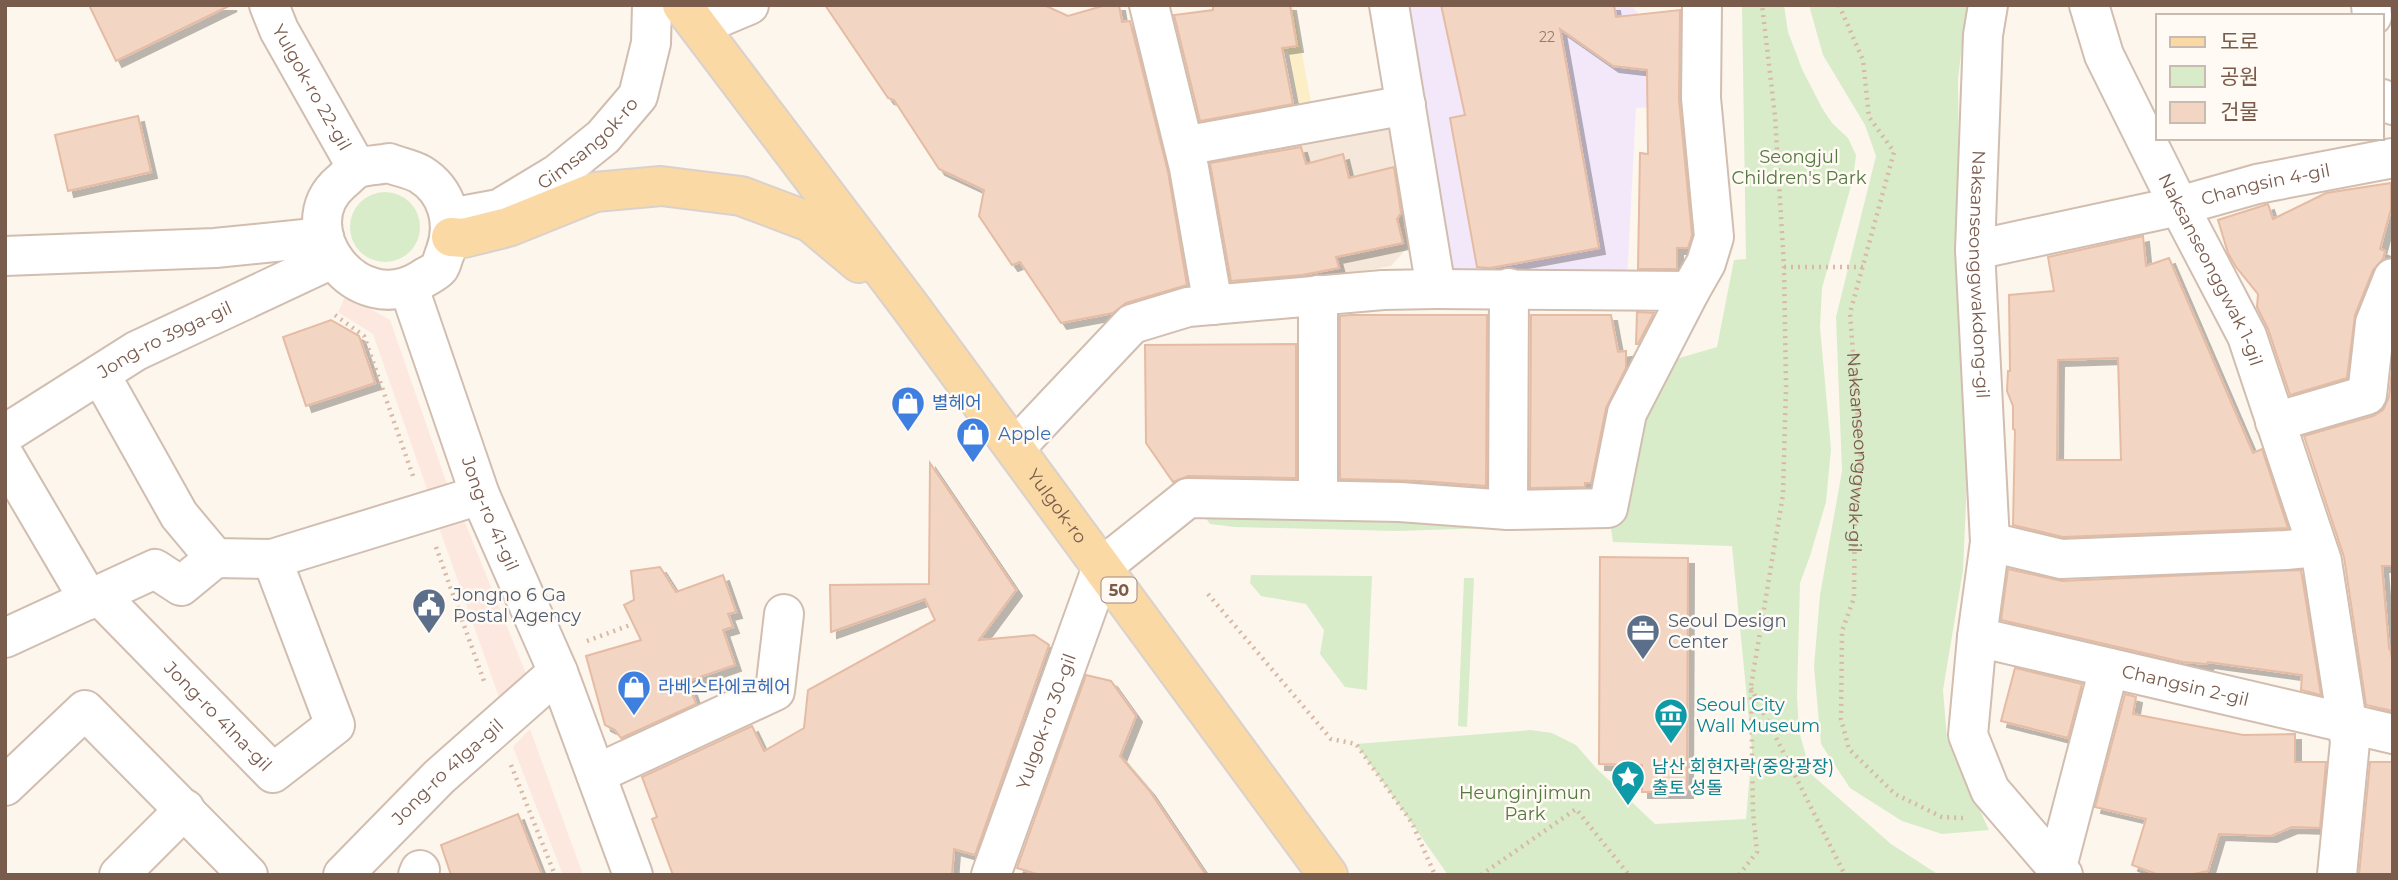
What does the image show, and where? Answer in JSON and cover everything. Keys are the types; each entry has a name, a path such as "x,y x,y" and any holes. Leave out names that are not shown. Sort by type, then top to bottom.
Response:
{"main road":[{"name":"Yulgok-ro","path":"691,16 909,305 1328,875"},
{"path":"451,228 464,238 508,227 595,192 661,186 741,196 810,222 909,305"}],"street":[{"name":"Yulgok-ro 22-gil","path":"269,5 278,30 357,169"},
{"name":"Gimsangok-ro","path":"451,228 499,209 557,173 603,137 638,96 651,43 652,5"},
{"path":"691,16 749,5"},
{"path":"1149,5 1184,146 1213,305"},
{"path":"1389,5 1436,289"},
{"path":"1102,568 1188,498 1400,502 1508,510 1608,508 1627,413 1706,263 1714,237 1701,98 1702,5"},
{"name":"Naksanseonggwakdong-gil","path":"1988,5 1983,35 1975,250 1990,542 1977,637 1968,735 1990,790 2016,821"},
{"name":"Naksanseonggwak 1-gil","path":"2089,5 2104,55 2247,336 2322,561 2350,742 2337,875"},
{"path":"1184,146 1406,105"},
{"name":"Changsin 4-gil","path":"1975,250 2179,206 2257,184 2393,158"},
{"path":"389,163 420,174 441,195 451,228 439,268 409,288 386,291 353,281 328,248 323,212 334,187 357,169 389,163"},
{"path":"5,256 215,248 328,248"},
{"name":"Jong-ro 39ga-gil","path":"5,434 136,352 328,248"},
{"path":"2275,422 2367,395 2375,323 2393,278"},
{"name":"Jong-ro 41-gil","path":"409,288 480,495 554,663 632,875"},
{"path":"1508,510 1509,288"},
{"path":"1014,448 1132,324 1188,307 1318,295 1436,289 1690,291"},
{"path":"1318,295 1318,500"},
{"path":"100,374 179,515 215,558"},
{"path":"5,457 94,598"},
{"path":"7,631 94,598 155,569 181,586 215,558 272,559 480,495"},
{"path":"1990,542 2061,559 2317,547"},
{"name":"Jong-ro 41na-gil","path":"94,598 274,773 335,724 272,559"},
{"name":"Yulgok-ro 30-gil","path":"991,875 1102,568"},
{"path":"596,774 775,691 784,614"},
{"name":"Changsin 2-gil","path":"1977,637 2393,734"},
{"name":"Jong-ro 41ga-gil","path":"342,875 439,777 494,729 554,663"},
{"path":"2060,871 2109,668"},
{"path":"5,786 85,710 248,875"},
{"path":"119,875 185,809"},
{"path":"2016,821 2060,871"}],"path":[{"path":"1739,875 1757,852 1753,812 1751,686 1783,495 1786,386 1784,267 1775,117 1762,5"},
{"name":"Naksanseonggwak-gil","path":"1839,5 1863,60 1869,117 1894,152 1850,313 1861,458 1855,511 1854,598 1842,631 1841,719 1849,749 1895,794 1942,817 2016,821"},
{"path":"1784,267 1863,267"},
{"path":"334,314 364,336 488,691 494,729 524,794 555,875"},
{"path":"1208,594 1331,739 1356,744 1412,823 1435,875"},
{"path":"554,663 634,624"},
{"path":"1751,686 1845,875"},
{"path":"1482,875 1576,809 1629,875"}],"shaded area":[{"path":"1394,5 1631,5 1653,31 1659,107 1636,108 1627,281 1452,285"},
{"path":"1393,118 1414,229 1409,246 1391,266 1238,293 1219,280 1194,155"},
{"path":"346,295 390,320 447,484 428,492 373,334 338,312"},
{"path":"460,510 529,681 500,700 436,519"},
{"path":"530,729 583,875 563,875 513,747"}],"green space":[{"path":"1742,5 1784,5 1788,32 1802,69 1822,108 1832,123 1848,138 1856,155 1853,179 1822,288 1820,327 1831,449 1826,502 1800,583 1797,696 1799,731 1811,774 1891,844 1939,875 1448,875 1356,744 1531,730 1552,733 1576,745 1596,768 1655,824 1746,819 1752,750 1732,546 1613,542 1608,508 1666,362 1717,347 1734,260 1746,259"},
{"path":"1809,5 1967,5 1958,79 1968,457 1963,570 1943,690 1947,739 1989,830 1942,834 1902,821 1850,788 1821,744 1814,667 1820,595 1842,471 1836,317 1876,156 1865,125 1823,55"},
{"path":"385,192 404,198 414,208 420,227 414,246 404,256 385,262 366,256 356,246 350,227 356,208 366,198"},
{"path":"1197,506 1474,517 1490,528 1396,531 1235,527 1210,524"},
{"path":"1251,575 1372,576 1367,690 1345,687 1320,654 1324,630 1306,604 1261,596 1250,583"},
{"path":"1464,578 1474,578 1467,727 1458,726"}],"sand":[{"path":"1290,5 1293,5 1313,113 1301,115 1288,51 1253,56 1258,51 1297,45"}],"building":[{"path":"89,5 231,5 116,61"},
{"path":"825,5 1044,5 1068,16 1106,5 1119,5 1122,22 1130,21 1168,172 1187,285 1126,303 1113,313 1061,323 1020,262 1012,265 979,216 984,190 939,169 894,100 888,98"},
{"path":"1213,5 1290,5 1297,46 1282,48 1293,104 1200,121 1174,15 1213,10"},
{"path":"1441,5 1614,5 1616,17 1680,10 1679,100 1692,235 1688,248 1677,248 1677,269 1638,269 1640,153 1648,154 1647,70 1613,66 1560,29 1599,248 1490,268 1477,267 1450,118 1465,115"},
{"path":"138,116 151,172 68,191 55,135"},
{"path":"1301,147 1306,164 1343,154 1349,178 1394,167 1401,213 1397,219 1403,243 1336,257 1339,268 1302,275 1231,281 1210,163"},
{"path":"2391,183 2391,209 2380,249 2385,251 2383,259 2373,270 2355,315 2347,378 2290,395 2268,329 2257,307 2258,294 2228,253 2218,220 2268,204 2273,219 2326,193"},
{"path":"2143,236 2146,266 2169,258 2253,453 2262,449 2288,528 2063,537 2013,525 2015,430 2013,406 2007,391 2010,371 2009,295 2054,291 2048,257","holes":["2118,358 2121,460 2057,460 2058,360"]},
{"path":"1637,312 1654,313 1636,344"},
{"path":"1487,315 1486,486 1340,479 1340,316"},
{"path":"1531,315 1611,315 1618,352 1626,351 1626,368 1606,408 1591,483 1585,483 1585,487 1530,488"},
{"path":"331,320 359,336 375,383 306,406 283,337"},
{"path":"1296,344 1296,478 1188,476 1173,482 1146,443 1145,345"},
{"path":"2393,361 2393,566 2382,566 2393,665 2393,711 2366,705 2344,557 2304,436 2373,416 2383,410 2389,397"},
{"path":"930,463 1016,590 979,640 1034,635 1049,645 975,855 954,849 952,875 673,875 652,819 657,817 642,777 752,726 764,751 804,728 808,690 935,620 925,599 831,632 830,585 929,584"},
{"name":"Seoul Design Center","path":"1600,557 1688,558 1687,792 1642,792 1642,765 1599,764"},
{"path":"660,567 676,592 723,575 736,612 728,614 733,627 723,630 735,665 688,681 696,704 621,738 615,730 605,725 586,656 641,640 624,605 634,600 631,571"},
{"path":"2008,569 2062,581 2301,570 2321,695 2301,690 2302,675 2208,662 2183,662 2001,620"},
{"path":"2015,668 2082,684 2068,738 2001,721"},
{"path":"1086,675 1111,681 1136,716 1120,756 1149,790 1206,875 1040,875 1017,868"},
{"path":"2125,694 2136,697 2133,714 2243,735 2295,734 2295,762 2326,762 2320,828 2292,827 2271,836 2219,834 2208,871 2189,875 2159,875 2132,865 2146,819 2095,807"},
{"path":"2370,762 2393,762 2393,875 2359,875"},
{"path":"518,814 542,875 451,875 441,845"}],"place":[{"name":"별헤어","path":"908,433"},
{"name":"Apple","path":"973,464"},
{"name":"Jongno 6 Ga Postal Agency","path":"429,635"},
{"name":"Seoul Design Center","path":"1643,661"},
{"name":"라베스타에코헤어","path":"634,717"},
{"name":"Seoul City Wall Museum","path":"1671,745"},
{"name":"남산 회현자락(중앙광장) 출토 성돌","path":"1628,807"}],"park label":[{"name":"Seongjul Children's Park","path":"1799,167"},
{"name":"Heunginjimun Park","path":"1525,803"}]}
